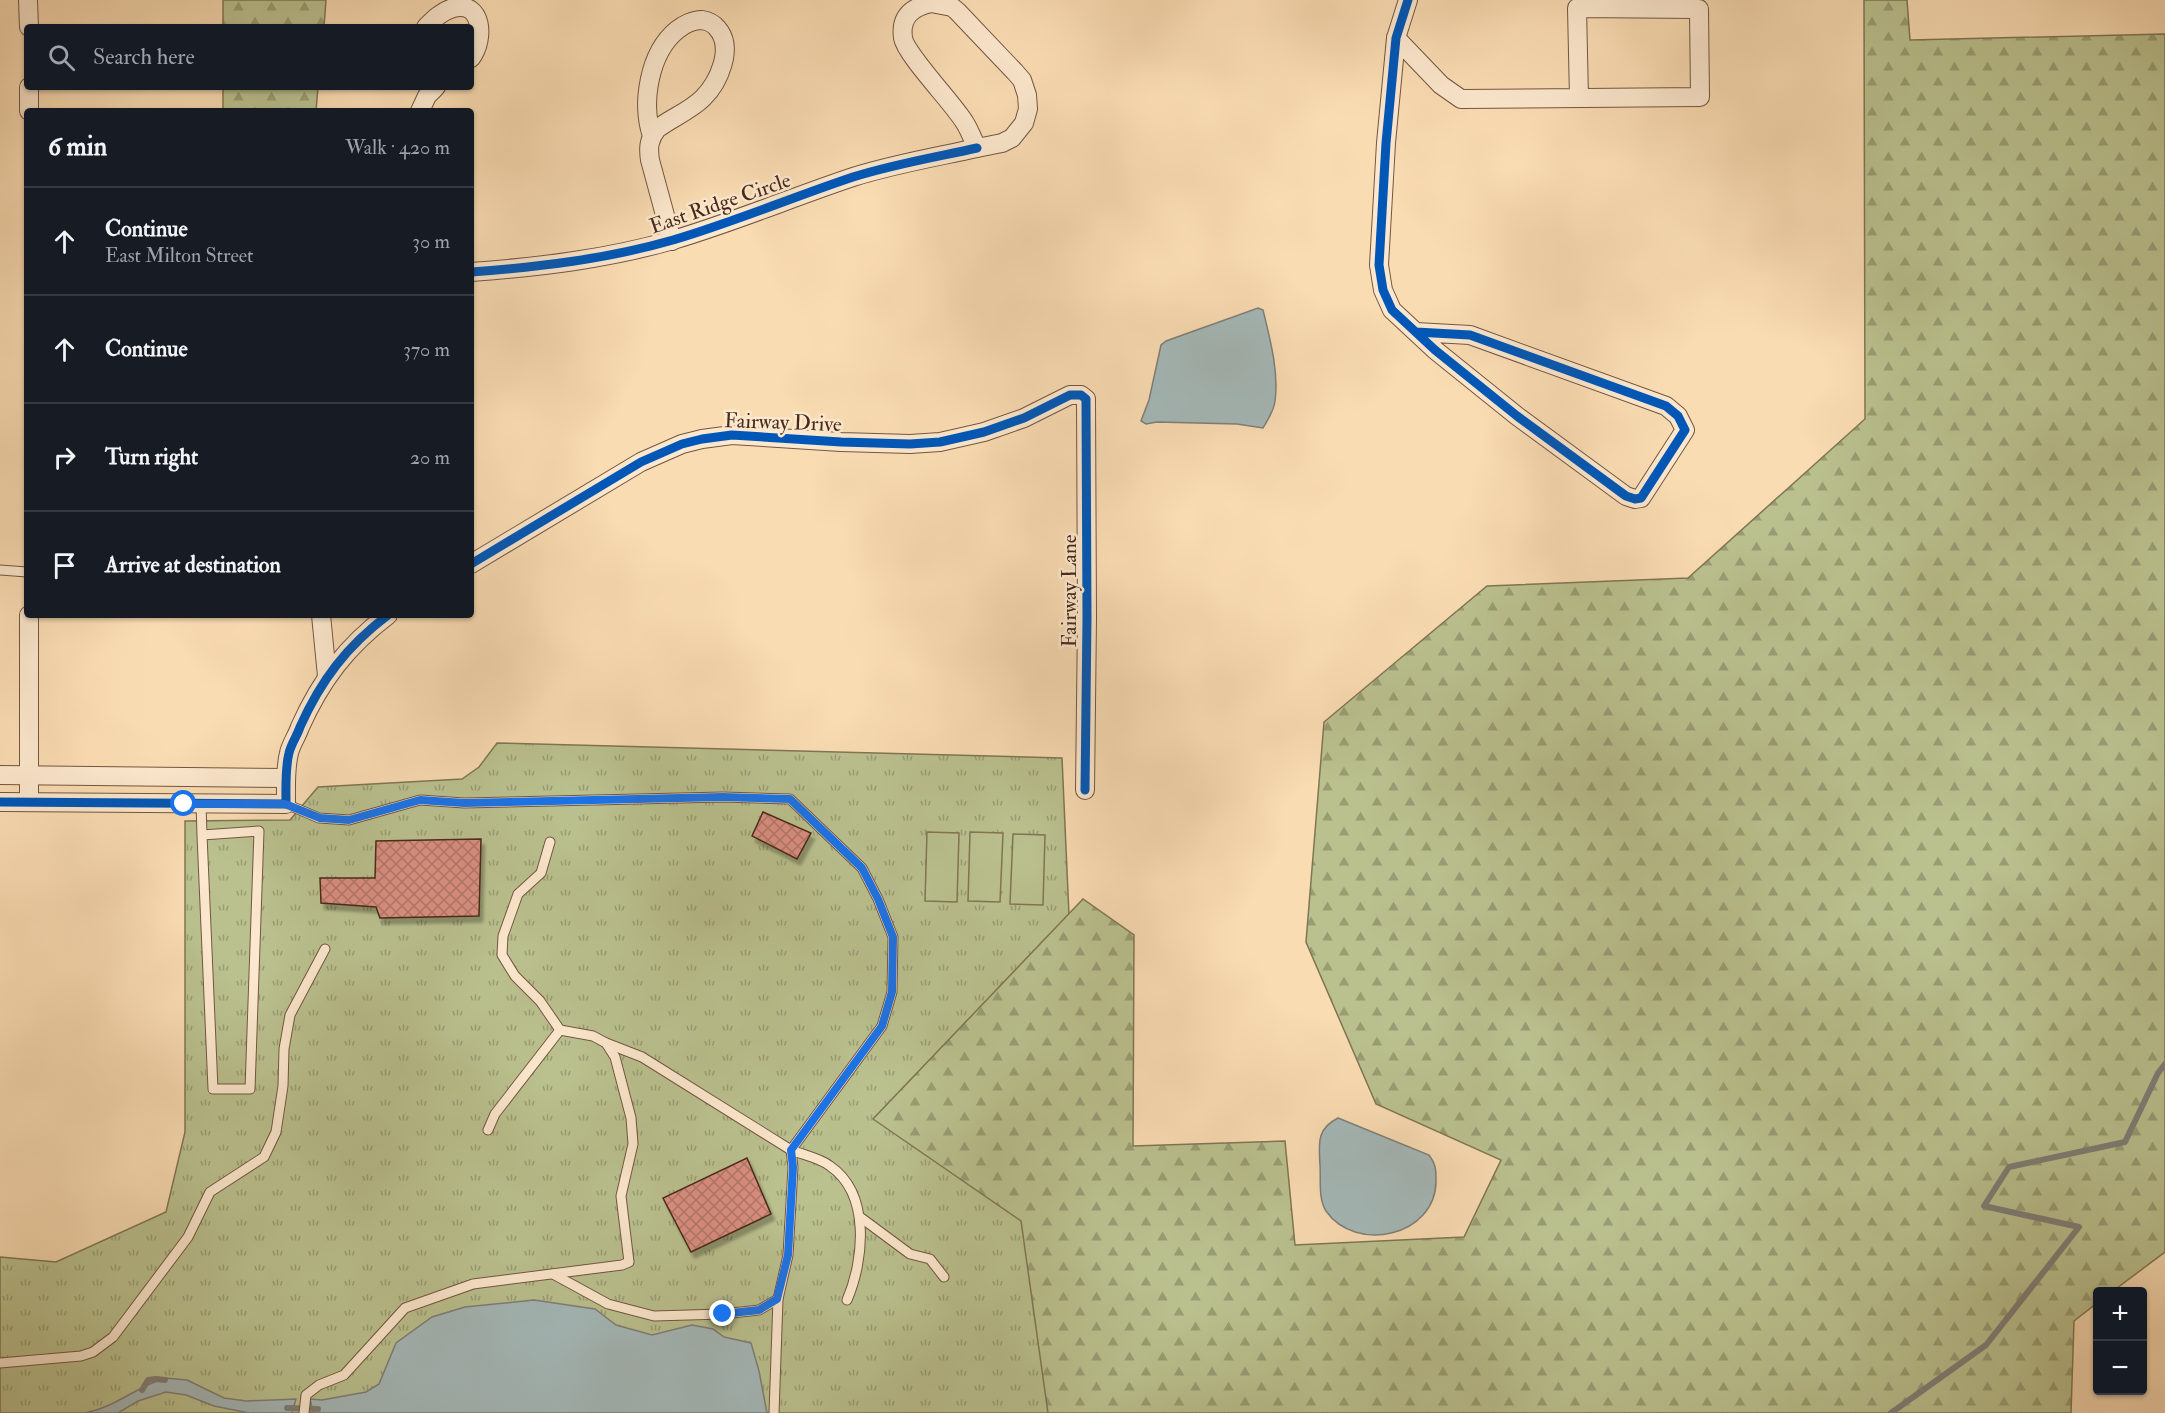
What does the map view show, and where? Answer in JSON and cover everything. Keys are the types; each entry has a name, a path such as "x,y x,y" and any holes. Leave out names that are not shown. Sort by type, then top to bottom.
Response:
{"street":[{"path":"28,0 28,24"},
{"path":"1408,0 1396,38 1386,143 1379,265 1383,290 1392,310 1416,332 1517,416 1626,496 1641,498 1685,430 1678,416 1666,406 1470,335 1416,332"},
{"name":"East Ridge Circle","path":"474,272 556,265 672,241 855,177 901,164 1002,143 1012,138 1021,129 1028,109 1027,95 1022,80 952,7 931,3 917,7 908,15 903,38 905,44 966,124 977,148"},
{"path":"1396,38 1441,85 1461,99 1700,97 1699,5 1578,8 1579,98"},
{"path":"429,24 442,12 453,8 465,9 473,13 481,31 474,54"},
{"path":"652,136 647,123 649,86 653,64 660,48 670,35 682,26 695,21 711,22 721,32 725,46 724,61 719,74 702,98 664,124 652,136 648,147 672,241"},
{"path":"29,90 29,108"},
{"name":"Fairway Drive","path":"474,562 641,462 682,444 732,435 853,443 940,442 984,432 1024,418 1071,395 1081,395"},
{"name":"Fairway Lane","path":"1081,395 1086,399 1085,790"},
{"path":"29,618 29,802"},
{"path":"321,618 327,676"},
{"path":"0,802 285,804 289,753 307,712 327,676 350,648 385,618"},
{"path":"0,775 286,778"},
{"path":"152,777 152,803"}],"lane":[{"path":"0,570 24,572"},
{"path":"285,804 320,818 349,820 420,800 464,803 723,797 790,799 862,868 878,899 893,937 892,992 882,1026 791,1150 793,1167 788,1255 777,1299 774,1413"},
{"path":"201,804 202,835 213,1089 250,1089 259,831 202,835"},
{"path":"550,842 541,873 518,894 503,936 502,955 514,976 540,1002 560,1030 593,1035 606,1043 642,1057 791,1150 829,1165 844,1178 855,1199 860,1217 858,1269 847,1300"},
{"path":"0,1363 81,1356 93,1352 112,1337 188,1236 210,1192 264,1157 276,1132 283,1086 284,1049 290,1015 325,949"},
{"path":"488,1130 495,1114 560,1030"},
{"path":"304,1413 306,1395 319,1385 344,1375 405,1308 473,1284 622,1265 629,1262 621,1196 633,1144 631,1118 615,1057 606,1043"},
{"path":"860,1217 910,1254 930,1259 944,1277"},
{"path":"553,1274 608,1304 654,1316 723,1314 759,1310 777,1299"}],"green space":[{"path":"223,0 326,0 324,24 223,24"},
{"path":"1864,0 1907,0 1910,40 2165,34 2165,1252 2118,1287 2093,1287 2093,1306 2074,1321 2071,1413 1048,1413 1021,1221 873,1119 1083,899 1134,935 1133,1146 1285,1141 1295,1245 1464,1237 1501,1160 1376,1104 1306,942 1324,722 1487,586 1688,578 1865,419"},
{"path":"223,90 318,90 316,108 223,108"},
{"path":"497,743 1062,758 1069,915 1063,1413 0,1413 0,1257 56,1262 166,1212 185,1132 185,821 290,820 318,787 462,779 479,767"},
{"path":"927,832 959,833 957,902 925,901"},
{"path":"970,832 1003,833 1000,902 968,901"},
{"path":"1013,834 1045,835 1043,905 1010,904"}],"shaded area":[{"path":"1258,308 1263,310 1276,379 1274,405 1263,428 1237,424 1157,422 1146,424 1141,421 1149,400 1161,345 1166,341"},
{"path":"1338,1118 1429,1155 1431,1158 1436,1174 1433,1200 1423,1215 1409,1226 1392,1233 1374,1235 1356,1232 1339,1224 1326,1211 1321,1195 1319,1144 1322,1132"},
{"path":"534,1300 595,1309 616,1325 652,1335 692,1325 713,1329 724,1337 751,1343 767,1413 313,1413 310,1399 322,1400 366,1392 379,1384 396,1343 432,1317 465,1307"},
{"path":"165,1378 187,1380 224,1398 246,1401 296,1399 292,1413 249,1413 214,1406 186,1395 166,1392 138,1401 118,1413 85,1413 106,1406"}],"building":[{"path":"763,812 811,833 797,859 752,836"},
{"path":"481,839 479,916 380,918 376,907 321,903 320,878 375,878 376,841"},
{"path":"747,1158 771,1214 691,1252 663,1198"}],"waterway":[{"path":"1891,1413 1986,1345 2079,1227 1984,1206 2009,1167 2125,1142 2158,1073 2165,1064"},
{"path":"142,1390 148,1380 165,1380"},
{"path":"287,1408 318,1409"}],"cycle path":[{"path":"1408,0 1396,38 1386,143 1379,265 1383,290 1392,310 1435,350 1517,416 1626,496 1641,498 1685,430 1678,416 1666,406 1470,335 1416,332"},
{"path":"474,272 573,261 648,247 718,225 853,177 899,164 977,148"},
{"path":"474,562 641,462 682,444 732,435 841,442 910,444 940,442 984,432 1024,418 1070,395 1081,395 1086,399 1085,790"},
{"path":"0,802 286,804 286,772 289,753 308,710 336,665 360,639 384,618"}],"route":[{"path":"184,804 285,804 320,818 349,820 420,800 464,803 723,797 790,799 836,842 862,868 878,899 893,937 892,992 882,1026 791,1150 793,1167 788,1255 777,1299 759,1310 723,1314"}]}
